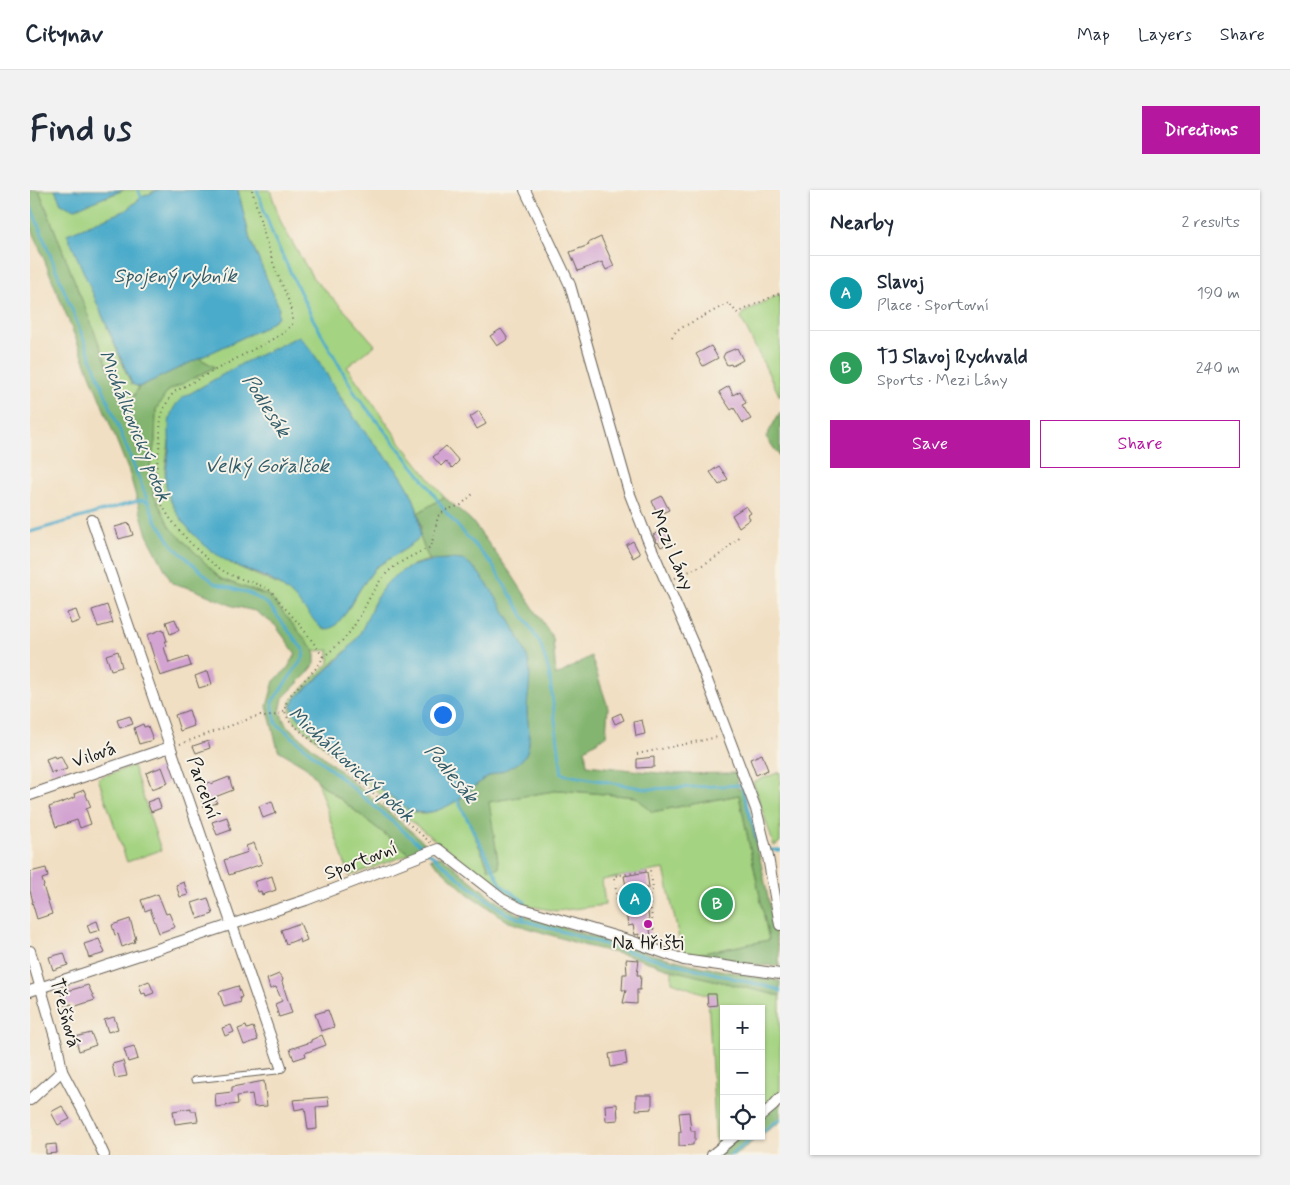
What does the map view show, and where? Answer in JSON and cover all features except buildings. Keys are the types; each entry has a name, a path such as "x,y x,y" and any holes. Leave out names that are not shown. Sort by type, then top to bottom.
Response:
{"street":[{"name":"Mezi Lány","path":"525,190 570,286 597,377 620,467 646,538 694,646 756,809 768,857 780,925"},
{"name":"Parcelní","path":"92,520 281,1067"},
{"name":"Vilová","path":"30,795 170,747"},
{"name":"Sportovní","path":"30,991 306,900 435,850"},
{"path":"435,850 502,899 520,908 698,963 780,974"},
{"name":"Třešňová","path":"30,951 57,1044 62,1072 30,1100"},
{"path":"62,1072 89,1122 104,1155"},
{"path":"765,1113 780,1098"},
{"path":"712,1155 731,1140"}],"lane":[{"path":"194,1080 277,1071 281,1067"}],"path":[{"path":"252,190 274,268 293,313 292,324 284,333 174,392 160,417 156,469 158,494 164,509 176,526 198,550 224,572 271,591 309,635 323,657"},
{"path":"672,337 677,330 729,303 737,313 780,293"},
{"path":"170,747 260,715 264,717 277,715 285,710 290,697 320,666 323,657 341,643 356,624 372,591 386,573 406,559 431,547 438,516 461,505 475,492"},
{"path":"666,582 711,561 729,549 738,537"},
{"path":"285,710 289,721 435,850"},
{"path":"637,754 728,735"},
{"path":"617,899 614,876 650,870 653,888 649,897 657,951"}],"green space":[{"path":"30,190 39,190 125,410 139,387 199,358 215,367 168,391 156,409 155,441 150,467 154,495 170,527 221,579 269,596 315,651 315,664 283,698 280,712 286,725 425,843 410,854 320,783 305,766 278,750 267,706 274,681 287,669 296,654 275,625 255,611 233,606 193,589 172,583 147,535 129,472 30,224"},
{"path":"39,190 55,190 61,203 107,197 123,190 158,190 142,197 126,210 68,234 131,384 139,387 125,411"},
{"path":"238,190 270,190 282,225 313,278 375,345 347,367 401,443 444,497 418,513 415,502 404,481 358,423 329,379 169,441 165,470 166,485 171,502 194,534 230,563 283,587 297,600 346,613 376,567 407,548 420,537 429,560 412,565 373,604 364,627 353,644 296,698 294,713 306,727 334,752 408,810 420,814 436,811 459,800 489,869 499,867 488,802 559,790 636,797 652,812 739,795 769,940 683,957 664,869 602,880 605,905 556,911 519,904 498,890 412,822 296,722 290,710 291,701 329,663 329,650 315,651 269,596 221,579 170,527 154,495 150,467 155,441 156,409 168,391 214,367 199,358 265,327 263,272 250,239"},
{"path":"780,294 780,397 741,318 743,313"},
{"path":"780,412 780,457 766,437"},
{"path":"444,497 471,520 512,575 553,638 556,676 591,656 608,707 606,736 585,749 587,765 667,774 736,773 738,789 742,789 761,863 779,953 779,966 724,963 683,957 769,940 739,795 652,812 636,797 560,790 489,802 499,868 489,869 459,800 485,778 517,763 529,744 527,707 529,664 510,621 476,569 450,559 429,560 420,537 421,526 418,513"},
{"path":"133,766 161,850 127,862 98,778"},
{"path":"780,772 780,842 774,846 753,782"},
{"path":"317,781 410,854 349,876"},
{"path":"441,856 491,897 516,913 651,954 704,967 780,981 780,996 672,970 509,922 468,894 430,859"},
{"path":"672,970 780,996 780,1091 765,1108 765,1005 720,1005 720,1140 723,1140 716,1146 708,995 672,982"},
{"path":"780,1102 780,1122 765,1132 765,1115"},
{"path":"735,1140 755,1140 735,1155 716,1155"}],"water":[{"path":"55,190 123,190 75,209 61,203"},
{"name":"Spojený rybník","path":"158,190 238,190 250,239 279,307 278,317 265,327 139,387 132,384 67,234 126,210 142,197"},
{"name":"Velký Gořalčok","path":"299,336 313,353 361,427 409,488 419,523 420,537 407,548 376,567 346,613 335,626 326,630 320,627 293,596 277,584 220,557 200,541 175,510 166,486 171,415 182,398 243,363"},
{"path":"450,559 466,562 484,580 503,609 526,653 530,669 527,713 529,745 526,754 519,762 486,778 444,808 436,811 418,812 408,810 344,760 304,724 294,713 292,706 296,698 334,664 354,642 379,593 387,583 414,565"}],"waterway":[{"name":"Podlesák","path":"138,190 143,201"},
{"path":"257,190 274,238 313,319 356,395 424,480 447,514 491,563 541,645 549,672 562,774 647,789 741,785 760,850 780,850"},
{"name":"Michálkovický potok","path":"30,204 155,519 174,547 214,583 251,594 269,605 304,651 303,658 272,702 276,723 465,883 506,913 523,920 637,954 780,991"},
{"path":"30,532 141,500 147,502"},
{"name":"Podlesák","path":"457,799 502,886 525,902 523,920"},
{"name":"Michálkovický potok","path":"765,1130 780,1119"},
{"name":"Michálkovický potok","path":"730,1155 751,1140"}],"place":[{"name":"Slavoj","path":"635,899"},
{"name":"TJ Slavoj Rychvald","path":"717,904"},
{"name":"Na Hřišti","path":"648,924"}]}
